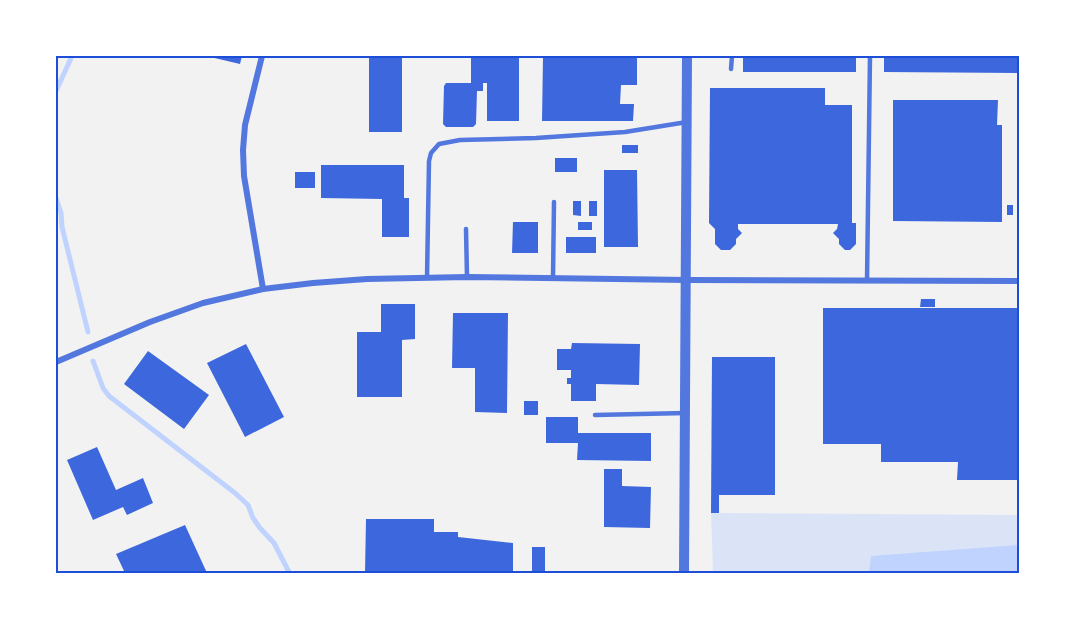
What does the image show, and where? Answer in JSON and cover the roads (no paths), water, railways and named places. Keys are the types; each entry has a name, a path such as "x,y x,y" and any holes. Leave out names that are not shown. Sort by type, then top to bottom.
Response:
{"street":[{"path":"262,56 245,125 243,150 244,176 264,289"},
{"path":"684,573 687,56"},
{"path":"56,362 100,342 202,303 264,289 313,282 467,277 1020,281"}],"lane":[{"path":"731,69 732,56"},
{"path":"867,281 870,56"},
{"path":"427,278 429,161 431,153 439,144 460,140 625,132 687,122"},
{"path":"553,278 554,202"},
{"path":"466,229 467,277"},
{"path":"595,415 686,413"}],"water":[{"path":"1019,545 1019,573 869,573 871,556"}],"waterway":[{"path":"56,91 72,56"},
{"path":"56,198 88,332"},
{"path":"93,361 103,388 109,396 248,505 253,518 274,543 290,574"}]}
